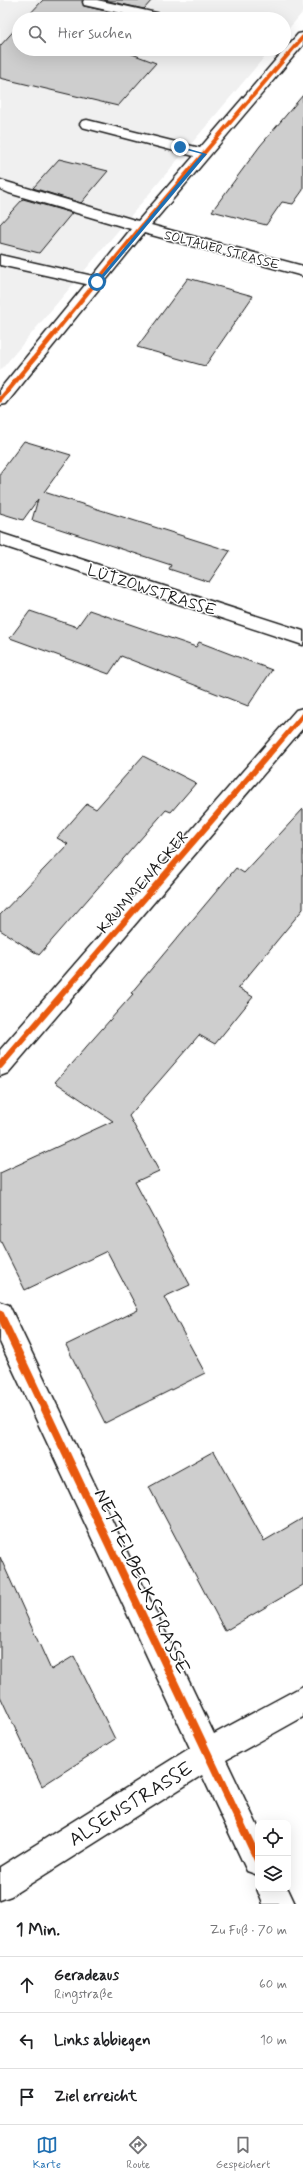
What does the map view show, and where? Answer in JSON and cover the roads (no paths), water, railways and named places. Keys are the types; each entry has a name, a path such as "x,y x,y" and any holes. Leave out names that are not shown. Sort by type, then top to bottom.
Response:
{"street":[{"path":"89,2 134,12"},
{"path":"3,392 204,154 283,56"},
{"path":"87,124 204,154"},
{"name":"SOLTAUER STRASSE","path":"0,184 14,190 141,228 303,271"},
{"path":"0,260 97,282"},
{"name":"LÜTZOWSTRASSE","path":"0,539 303,638"},
{"name":"KRUMMENACKER","path":"0,1066 303,715"},
{"name":"NETTELBECKSTRASSE","path":"0,1314 256,1856"},
{"name":"ALSENSTRASSE","path":"0,1885 208,1754 303,1701"},
{"path":"273,1892 279,1904"}]}
